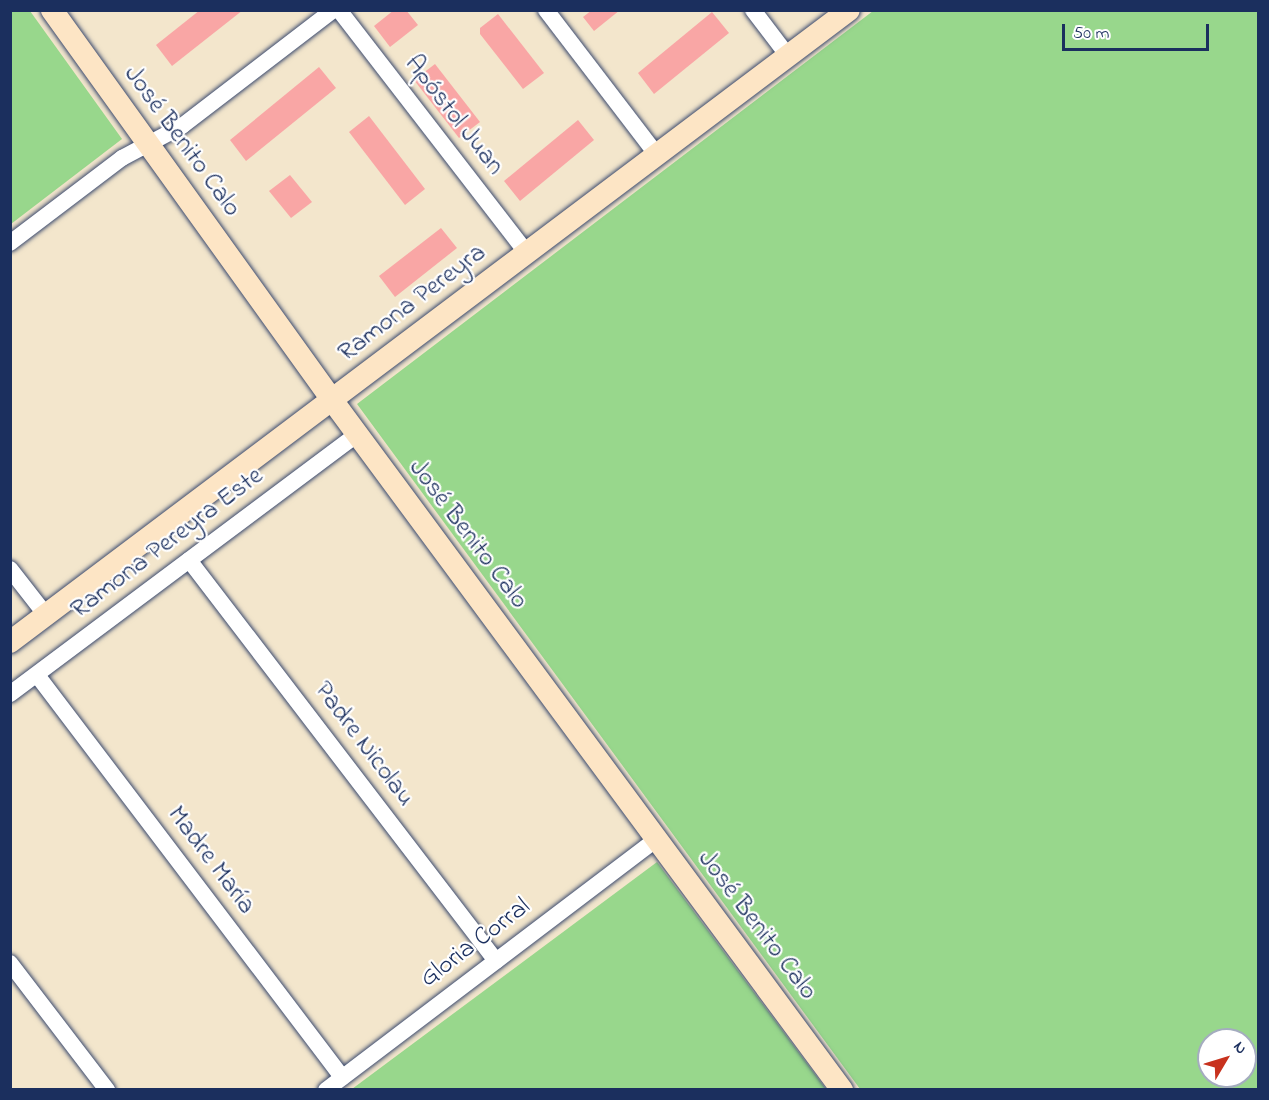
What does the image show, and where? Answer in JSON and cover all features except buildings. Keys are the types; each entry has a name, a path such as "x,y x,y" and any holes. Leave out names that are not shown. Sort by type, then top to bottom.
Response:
{"street":[{"name":"José Benito Calo","path":"51,10 332,400 842,1089"},
{"path":"10,243 122,158 182,126 333,10"},
{"name":"Apóstol Juan","path":"339,10 527,253"},
{"path":"546,10 657,155"},
{"path":"753,10 788,56"},
{"name":"Ramona Pereyra","path":"10,642 849,10"},
{"name":"Ramona Pereyra Este","path":"10,694 357,434"},
{"name":"Padre Nicolau","path":"189,560 496,961"},
{"path":"10,569 46,615"},
{"name":"Madre María","path":"37,675 342,1077"},
{"name":"Gloria Corral","path":"326,1089 657,839"},
{"path":"10,963 106,1089"}],"green space":[{"path":"11,10 30,11 122,139 11,224"},
{"path":"873,11 1258,11 1258,1089 860,1089 357,404"},
{"path":"657,862 826,1089 352,1089"}]}
